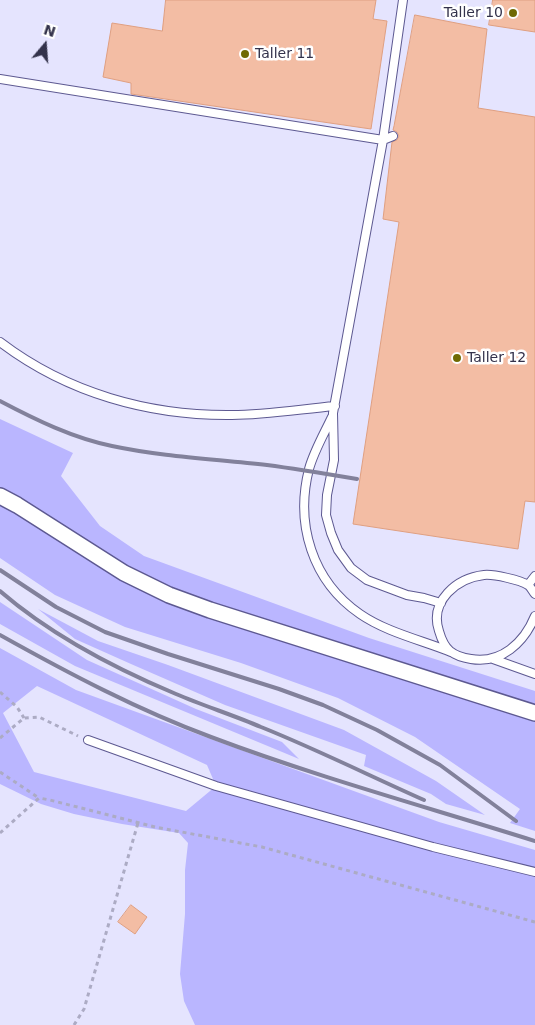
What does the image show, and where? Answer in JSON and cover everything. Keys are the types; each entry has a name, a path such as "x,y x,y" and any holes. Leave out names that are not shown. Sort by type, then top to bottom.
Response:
{"street":[{"path":"0,496 124,573 169,595 210,610 535,713"}],"lane":[{"path":"403,0 382,140 334,409 334,460 327,495 326,515 338,550 351,568 367,580 407,595 441,603"},
{"path":"0,79 382,140 393,136"},
{"path":"0,342 32,365 62,381 128,404 196,415 234,415 334,409"},
{"path":"334,409 313,458 304,512 306,533 313,556 324,577 339,596 360,614 385,627 471,659 493,659 535,674"},
{"path":"451,652 442,640 437,626 438,611 443,598 453,587 475,576 492,574 528,585 535,594"},
{"path":"528,585 535,576"},
{"path":"493,659 505,654 532,627 535,616"},
{"path":"88,740 216,786 433,847 535,872"}],"path":[{"path":"0,692 17,708 24,718"},
{"path":"0,738 24,718 39,718 88,740"},
{"path":"0,772 39,798 138,823 262,847 535,922"},
{"path":"0,833 39,798"},
{"path":"74,1025 84,1009 138,823"}],"shaded area":[{"path":"0,419 73,453 61,476 100,526 144,556 369,638 535,691 535,831 510,823 520,809 415,737 338,698 241,663 125,627 55,595 0,558"},
{"path":"0,602 87,660 196,709 282,742 299,759 75,666 0,624"},
{"path":"38,609 98,641 344,730 436,781 485,815 446,804 431,794 364,766 366,755 225,705 75,639"},
{"path":"0,648 76,690 439,822 535,850 535,1025 195,1025 184,1001 180,974 188,843 179,833 74,814 41,804 0,784","holes":["37,686 207,765 216,786 186,811 34,772 3,713"]}],"building":[{"name":"Taller 11","path":"166,0 376,0 373,19 387,21 371,129 131,94 131,83 103,77 112,23 162,31"},
{"name":"Taller 10","path":"493,0 535,0 535,32 489,25"},
{"path":"415,15 487,29 478,108 535,117 535,502 525,501 518,549 353,524 399,222 383,219 392,142 397,140 399,136 393,130"},
{"path":"131,905 147,917 135,934 118,922"}],"railway":[{"path":"0,401 55,428 97,443 131,450 267,465 357,479"},
{"path":"0,570 56,607 105,632 279,689 323,705 377,730 440,765 516,821"},
{"path":"0,591 62,637 107,662 153,684 282,735 424,800"},
{"path":"0,635 104,690 157,715 211,737 332,779 535,841"}],"place":[{"name":"Taller 10","path":"513,13"},
{"name":"Taller 11","path":"245,54"},
{"name":"Taller 12","path":"457,358"}]}
